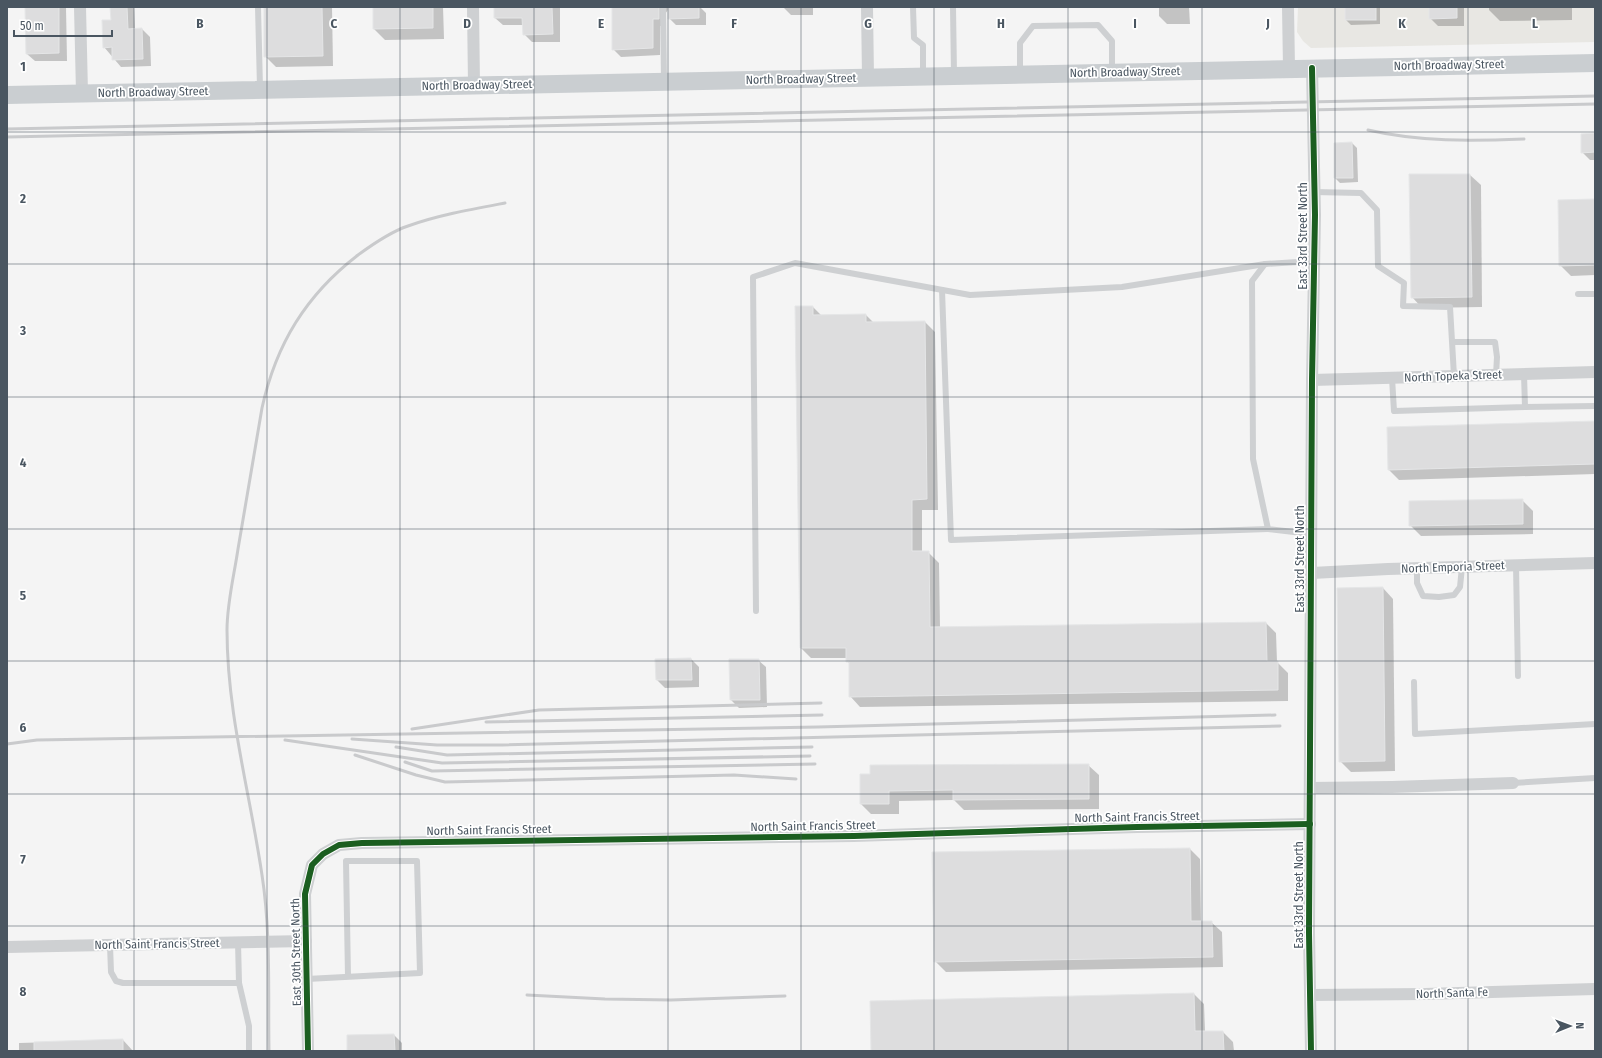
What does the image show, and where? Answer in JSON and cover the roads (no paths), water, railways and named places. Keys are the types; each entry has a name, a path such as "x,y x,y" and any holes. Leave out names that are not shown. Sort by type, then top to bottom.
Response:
{"main road":[{"name":"North Broadway Street","path":"7,95 1595,62"}],"street":[{"path":"80,7 82,94"},
{"path":"473,7 474,85"},
{"path":"867,7 868,77"},
{"path":"1288,7 1289,68"},
{"name":"East 33rd Street North","path":"1311,1051 1310,788 1314,261 1312,68"},
{"name":"North Topeka Street","path":"1312,380 1595,372"},
{"name":"North Emporia Street","path":"1312,573 1462,566 1595,563"},
{"path":"1310,788 1389,788 1513,783"},
{"name":"North Saint Francis Street","path":"320,856 339,845 362,843 854,836 1137,827 1310,824"},
{"name":"East 30th Street North","path":"308,1051 305,894 312,865 320,856"},
{"name":"North Saint Francis Street","path":"7,947 306,941"},
{"name":"North Santa Fe","path":"1310,995 1425,994 1595,988"}],"lane":[{"path":"258,7 260,90"},
{"path":"663,7 664,81"},
{"path":"913,7 914,38 923,46 923,76"},
{"path":"953,7 954,76"},
{"path":"1020,74 1020,43 1032,26 1076,25 1098,25 1112,42 1112,72"},
{"path":"1314,192 1361,193 1377,210 1378,266 1404,283 1403,306 1450,306 1454,376"},
{"path":"756,611 753,277 795,263 970,295 1122,287 1266,264 1314,261"},
{"path":"1266,264 1252,282 1253,459 1268,529"},
{"path":"942,290 951,540 1268,529 1312,534"},
{"path":"1578,294 1595,294"},
{"path":"1452,342 1495,342 1497,357 1496,375"},
{"path":"1524,374 1524,407"},
{"path":"1392,378 1394,411 1595,406"},
{"path":"1516,565 1518,676"},
{"path":"1417,568 1417,582 1423,596 1439,597 1454,595 1460,587 1462,566"},
{"path":"1414,682 1415,734 1595,724"},
{"path":"1513,783 1595,778"},
{"path":"307,979 348,977 420,973 417,861 346,861 348,977"},
{"path":"238,942 239,983 249,1026 249,1051"},
{"path":"110,945 111,972 116,981 123,983 239,983"}],"railway":[{"path":"7,129 1595,96"},
{"path":"7,137 1595,104"},
{"path":"1368,130 1426,139 1524,139"},
{"path":"269,1051 268,941 265,897 235,723 228,661 227,630 231,590 262,408 268,385 285,342 308,304 340,270 358,255 388,235 408,226 444,215 505,203"},
{"path":"412,729 539,710 821,703"},
{"path":"486,722 822,715"},
{"path":"7,744 37,740 818,727 1275,715"},
{"path":"352,739 437,745 502,745 1280,726"},
{"path":"285,740 442,763 810,756"},
{"path":"396,747 447,755 812,747"},
{"path":"355,755 416,775 445,782 734,775 796,779"},
{"path":"405,762 432,771 815,764"},
{"path":"527,995 605,999 671,1000 785,996"}]}
